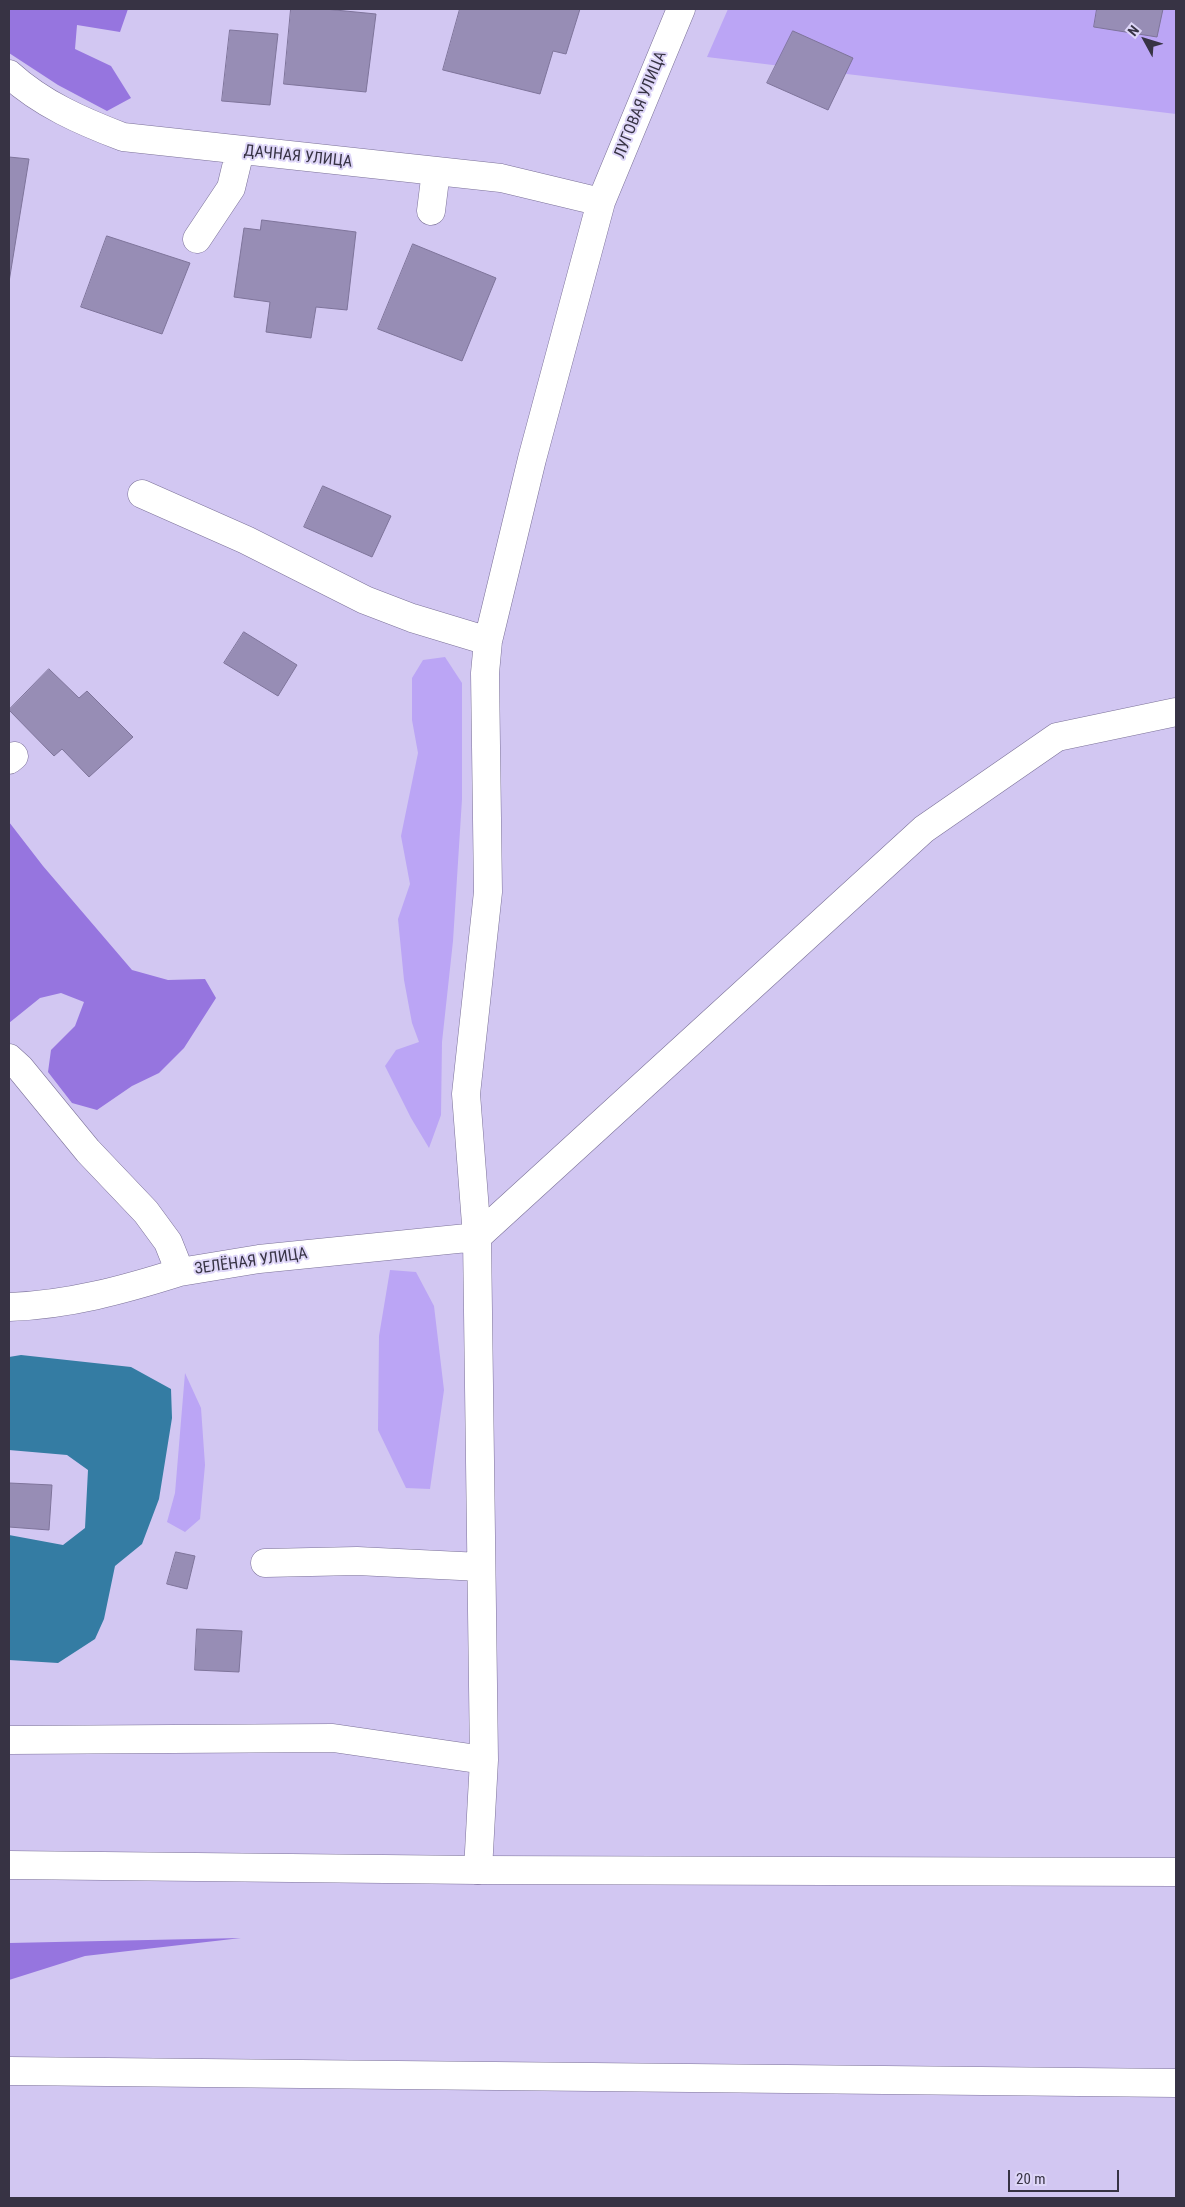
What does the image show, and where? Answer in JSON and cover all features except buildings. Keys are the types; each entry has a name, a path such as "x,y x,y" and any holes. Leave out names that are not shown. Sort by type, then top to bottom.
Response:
{"main road":[{"name":"ЛУГОВАЯ УЛИЦА","path":"478,1870 484,1760 477,1237 466,1094 488,892 485,674 488,641 532,459 601,202 681,9"},
{"name":"ДАЧНАЯ УЛИЦА","path":"9,74 28,91 81,121 123,137 501,178 601,202"},
{"path":"197,239 231,188 240,151"},
{"path":"431,211 436,171"},
{"path":"142,494 246,540 365,600 412,618 488,641"},
{"path":"477,1237 924,829 1057,737 1176,712"},
{"name":"ЗЕЛЁНАЯ УЛИЦА","path":"9,1058 20,1068 88,1151 146,1212 168,1242 180,1272 259,1260 477,1237"},
{"path":"9,1307 43,1306 115,1292 180,1272"},
{"path":"265,1563 357,1561 481,1568"},
{"path":"9,1740 333,1738 484,1760"},
{"path":"9,1865 478,1870 1176,1872"},
{"path":"9,2071 1176,2083"}],"shaded area":[{"path":"9,9 128,9 120,32 77,25 75,49 111,66 131,98 107,111 58,85 9,53"},
{"path":"728,9 1176,9 1176,114 707,57"},
{"path":"445,657 462,683 462,799 453,941 442,1042 441,1115 429,1148 411,1118 385,1066 396,1050 419,1042 412,1023 404,980 398,919 410,884 401,836 418,753 412,720 412,678 423,660"},
{"path":"9,822 43,866 132,970 168,980 205,979 216,998 184,1048 159,1073 132,1086 97,1110 72,1103 48,1072 51,1050 75,1026 84,1002 61,993 40,998 9,1023"},
{"path":"390,1270 416,1272 434,1306 444,1390 430,1489 406,1488 378,1430 379,1336"},
{"path":"185,1373 201,1408 205,1465 200,1519 185,1532 167,1522 175,1493"},
{"path":"241,1938 85,1956 9,1980 9,1943"}],"water":[{"path":"21,1355 131,1367 171,1389 172,1418 159,1499 142,1544 115,1566 104,1619 95,1639 58,1663 9,1660 9,1535 63,1545 85,1528 88,1470 67,1455 9,1450 9,1357"}]}
